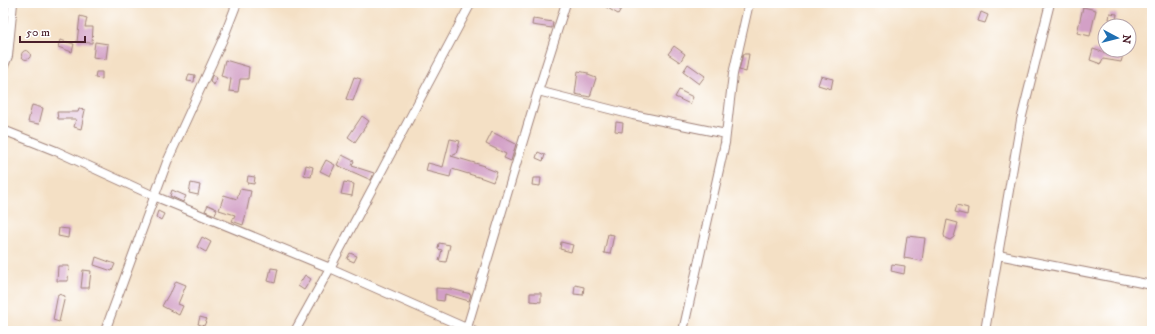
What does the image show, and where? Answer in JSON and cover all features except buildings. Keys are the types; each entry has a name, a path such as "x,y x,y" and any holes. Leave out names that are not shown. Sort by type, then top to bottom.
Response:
{"street":[{"path":"3,68 8,56 13,3"},
{"path":"105,331 167,162 223,39 237,3"},
{"path":"295,331 471,3"},
{"path":"3,130 56,151 154,196 330,268 469,330 538,90 566,3"},
{"path":"683,331 726,134 733,74 749,3"},
{"path":"984,331 1021,120 1050,3"},
{"path":"538,90 633,115 726,134"},
{"path":"998,254 1152,285"}]}
